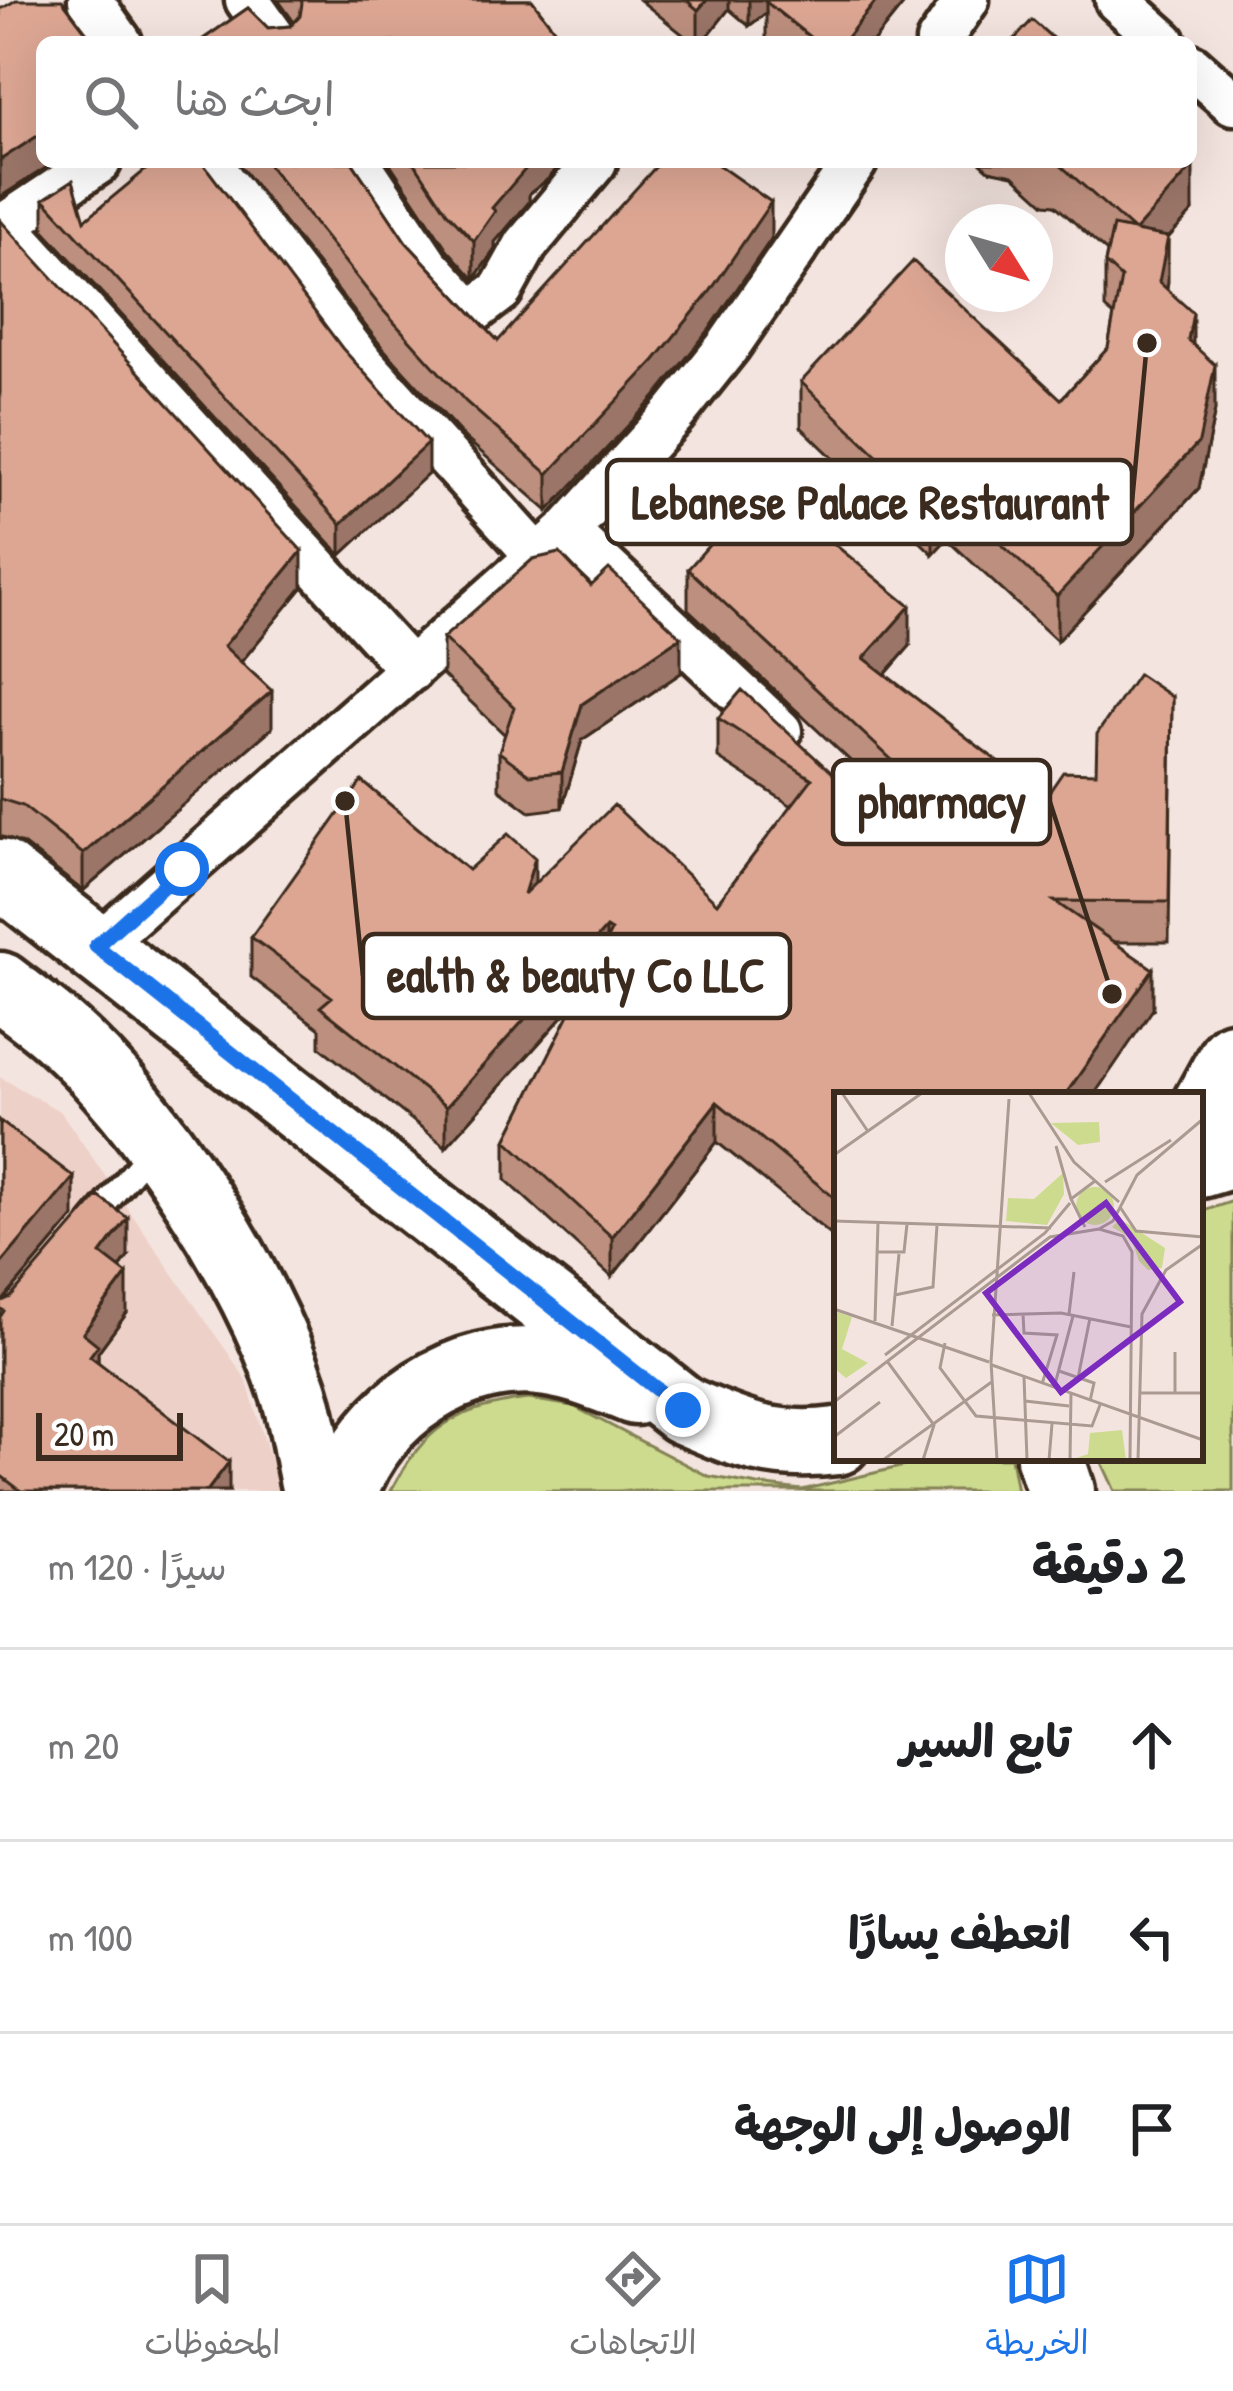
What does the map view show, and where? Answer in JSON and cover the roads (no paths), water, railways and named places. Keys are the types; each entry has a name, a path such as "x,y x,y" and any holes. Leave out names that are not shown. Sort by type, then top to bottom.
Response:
{"main road":[{"path":"0,873 683,1410"},
{"path":"0,986 61,1034 135,1114 214,1224 260,1311 294,1394 316,1491"},
{"path":"1203,1111 1233,1056"},
{"path":"1203,1163 1233,1154"},
{"path":"344,1491 380,1428 426,1389 482,1366 545,1362 606,1379 728,1430 793,1447 834,1441"},
{"path":"1051,1461 1060,1491"}],"street":[{"path":"90,0 116,36"},
{"path":"247,0 273,36"},
{"path":"942,36 967,0"},
{"path":"1117,0 1157,36"},
{"path":"1197,71 1233,104"},
{"path":"90,168 2,226 411,670"},
{"path":"213,168 362,363 552,544 807,756"},
{"path":"362,168 427,265 472,314 501,290 526,245 590,168"},
{"path":"96,946 552,544 674,414 730,345 846,168"}],"lane":[{"path":"71,1244 157,1144"}],"place":[{"name":"Lebanese Palace Restaurant","path":"1147,343"},
{"name":"ealth & beauty Co LLC","path":"345,801"},
{"name":"pharmacy","path":"1112,994"}]}
